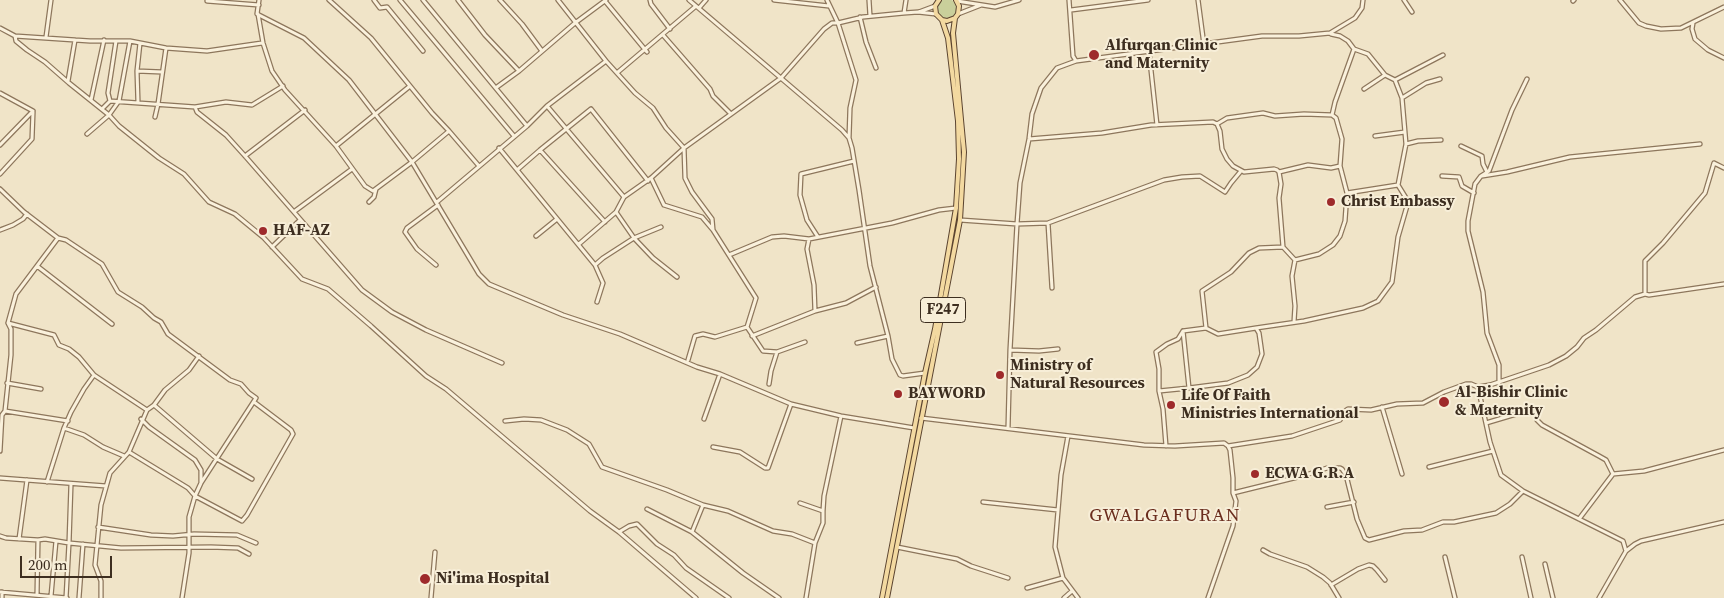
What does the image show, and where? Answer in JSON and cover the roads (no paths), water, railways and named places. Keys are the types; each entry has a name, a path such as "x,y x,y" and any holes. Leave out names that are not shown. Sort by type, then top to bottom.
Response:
{"main road":[{"path":"936,14 935,6 938,0"},
{"path":"942,20 947,21 955,18 958,14 959,6 956,1"},
{"name":"F247","path":"882,598 935,329 956,208 959,159 958,127 948,38 942,20 936,14"},
{"name":"F247","path":"887,598 960,220 964,152 953,34 955,18"}],"street":[{"path":"46,38 51,0"},
{"path":"259,0 258,14 262,43 272,71 336,146 370,190 376,189 449,131"},
{"path":"328,0 372,38 410,86 479,166"},
{"path":"374,0 380,8 387,7 423,51"},
{"path":"400,0 514,136"},
{"path":"423,0 497,87 527,126"},
{"path":"458,0 485,35 519,71"},
{"path":"500,0 522,24 542,51"},
{"path":"558,0 606,61 618,72 635,93 652,108 666,128 684,148 685,178 692,192 712,219 713,230"},
{"path":"650,0 670,29"},
{"path":"689,0 842,130 848,138"},
{"path":"618,72 706,0"},
{"path":"774,0 810,2 829,6"},
{"path":"828,0 838,23 856,80 850,108 848,138 854,161 870,266 892,359 900,375 925,373"},
{"path":"869,0 870,16"},
{"path":"904,13 906,0"},
{"path":"956,1 995,7 1019,0"},
{"path":"1069,0 1073,56 1076,61"},
{"path":"1071,10 1148,0"},
{"path":"1198,0 1204,44"},
{"path":"1330,33 1355,18 1362,8 1363,0"},
{"path":"1404,0 1412,12"},
{"path":"1620,0 1639,23 1671,30 1681,28 1724,7"},
{"path":"206,1 258,5"},
{"path":"497,87 519,71 575,23 606,1 645,51"},
{"path":"958,14 982,5"},
{"path":"918,12 935,6"},
{"path":"579,244 616,212 624,197 650,180 684,148 781,78 824,29 832,23 860,17 904,13 936,14"},
{"path":"258,14 294,32 315,47 349,80 412,162 479,274 489,284 563,315 620,334 697,368 720,374 791,404 841,416 914,428"},
{"path":"860,17 866,42 876,68"},
{"path":"1694,22 1692,29 1695,40 1708,50 1724,58"},
{"path":"0,28 15,36 130,42 166,48 207,51 262,43"},
{"path":"1008,428 1010,350 1020,183 1030,139 1032,114 1041,88 1057,68 1076,61 1262,36 1299,36 1330,33 1340,36 1348,41 1354,49 1368,54 1385,75 1395,80 1402,98 1406,144 1398,186 1406,198 1407,206 1398,238 1392,282 1378,301 1363,308 1294,322 1218,334 1206,328 1183,331"},
{"path":"663,35 710,88 713,96 730,114"},
{"path":"15,36 16,41 109,114 118,126 159,158 184,174 209,202 234,214 272,247 302,279 328,289 378,331 426,376 446,390 590,511 619,532 696,598"},
{"path":"69,83 75,40"},
{"path":"91,100 104,40"},
{"path":"110,101 108,93 116,41"},
{"path":"87,134 109,114 119,101 130,42"},
{"path":"138,102 137,71 140,43"},
{"path":"155,117 166,48"},
{"path":"1332,115 1334,102 1354,49"},
{"path":"1149,52 1157,125"},
{"path":"1395,80 1443,55"},
{"path":"436,265 417,249 405,232 407,228 438,204 499,148 527,126 547,106 606,61"},
{"path":"137,71 162,72"},
{"path":"1364,89 1385,75"},
{"path":"1402,98 1426,83 1440,79"},
{"path":"1498,383 1499,365 1488,333 1483,292 1468,231 1475,184 1492,164 1512,110 1527,79"},
{"path":"102,109 110,101 195,107 226,102 252,104 283,86"},
{"path":"336,146 410,86"},
{"path":"0,93 33,111"},
{"path":"547,106 624,197"},
{"path":"195,107 197,112 226,136 245,156 362,290 392,312 426,330 502,363"},
{"path":"517,170 591,109 650,180 664,205 702,218 713,230 756,298 747,327 763,351 777,352 805,342"},
{"path":"245,156 305,110"},
{"path":"0,145 33,111"},
{"path":"0,174 32,139 33,111"},
{"path":"1217,124 1227,118 1263,113 1275,116 1332,115 1336,118 1342,139 1340,166 1347,193 1345,221 1340,236 1333,245 1319,254 1295,260"},
{"path":"1030,139 1157,125 1213,122 1217,124 1220,131 1222,149 1227,159 1241,171 1254,173 1277,170 1279,172 1308,165 1331,168 1340,166"},
{"path":"1375,136 1405,132"},
{"path":"1406,144 1418,141 1441,140"},
{"path":"1481,176 1507,172 1570,157 1700,144"},
{"path":"1461,146 1482,156 1487,172"},
{"path":"499,148 596,265 603,283 596,302"},
{"path":"540,150 605,222"},
{"path":"818,238 807,220 800,195 801,174 854,161"},
{"path":"1645,294 1645,261 1664,243 1705,193 1714,163 1724,168"},
{"path":"295,211 352,169"},
{"path":"960,220 1018,224 1048,223 1164,180 1200,176 1226,192 1241,171"},
{"path":"1279,172 1281,184 1278,198 1284,247 1295,260"},
{"path":"1442,176 1459,177 1462,186 1474,193"},
{"path":"1347,193 1398,186"},
{"path":"0,189 27,214 58,238 66,240 102,264 118,292 161,322 168,334 230,380 241,384 256,398 201,483 195,496 189,517 189,559 182,598"},
{"path":"368,202 374,197 376,189"},
{"path":"729,255 772,237 818,238 956,208"},
{"path":"616,212 634,238 653,258 677,278"},
{"path":"0,230 13,225 27,214"},
{"path":"536,236 557,219"},
{"path":"272,247 300,220"},
{"path":"1048,223 1052,288"},
{"path":"596,265 603,258 634,238 661,227"},
{"path":"0,451 1,415 5,411 11,355 11,329 8,323 16,294 58,238"},
{"path":"809,239 807,249 814,286 815,311"},
{"path":"1206,328 1202,291 1231,272 1250,253 1259,248 1284,247"},
{"path":"1294,322 1292,276 1295,260"},
{"path":"37,266 112,324"},
{"path":"917,417 1166,446 1224,443 1228,446 1292,436 1340,420 1348,409 1371,410 1403,404 1419,405 1444,392 1466,384 1478,387 1498,383 1549,365 1566,356 1584,338 1635,297 1645,294 1724,284"},
{"path":"752,336 815,311 846,303 876,287"},
{"path":"8,323 54,335 59,345 70,349 94,375 147,410"},
{"path":"688,360 695,336 703,334 715,337 747,327"},
{"path":"1159,391 1228,383 1248,375 1257,367 1262,354 1259,333 1256,328"},
{"path":"1183,331 1189,388"},
{"path":"1166,446 1156,352 1178,339 1183,331"},
{"path":"857,343 888,336"},
{"path":"1010,350 1058,349"},
{"path":"769,384 777,352"},
{"path":"101,598 101,581 95,565 98,527 101,505 112,470 128,452 147,410 154,405 165,390 189,370 199,356"},
{"path":"704,419 720,374"},
{"path":"47,482 64,428 84,389 94,375"},
{"path":"7,383 41,388"},
{"path":"1478,387 1501,475 1523,491 1623,541 1626,551"},
{"path":"128,452 188,488 195,496 242,521 294,434 254,402"},
{"path":"713,448 740,452 768,468 791,404"},
{"path":"154,405 217,459 252,479"},
{"path":"1382,407 1402,474"},
{"path":"1486,422 1533,409 1537,420 1542,425 1606,460 1613,474"},
{"path":"5,411 68,421"},
{"path":"806,598 815,543 823,523 824,496 841,416"},
{"path":"141,420 195,460 202,470 201,483"},
{"path":"506,421 541,420 567,430 589,444 602,467 703,505 728,511 773,531 792,534 815,543"},
{"path":"64,428 84,435 102,447 124,456"},
{"path":"1068,436 1054,547 1064,578 1078,598"},
{"path":"1208,598 1233,526 1236,501 1233,493 1233,478 1228,446"},
{"path":"1429,467 1493,450"},
{"path":"1613,474 1644,471 1724,450"},
{"path":"1233,493 1337,467 1345,472 1358,519 1365,538 1369,540 1404,531 1422,530 1443,522 1454,522 1496,513 1505,508 1523,491"},
{"path":"1579,519 1613,474"},
{"path":"0,478 106,486"},
{"path":"19,539 27,480"},
{"path":"2,598 1,592 67,598 71,484"},
{"path":"983,502 1058,510"},
{"path":"1327,507 1354,502"},
{"path":"800,503 823,511"},
{"path":"692,532 703,505"},
{"path":"647,509 692,532 779,598"},
{"path":"1599,598 1626,551 1641,541 1724,522"},
{"path":"619,532 637,524 657,544 674,555 686,568 729,598"},
{"path":"98,527 151,535 237,534 256,543"},
{"path":"0,536 121,548 238,548 249,554"},
{"path":"37,595 38,540"},
{"path":"51,596 56,541"},
{"path":"79,598 83,544"},
{"path":"897,547 957,559 971,566 1008,578"},
{"path":"1263,550 1307,567 1323,577 1331,585 1339,598"},
{"path":"431,598 436,552"},
{"path":"1445,557 1455,598"},
{"path":"1522,557 1531,598"},
{"path":"1545,564 1553,598"},
{"path":"1331,585 1358,569 1369,565 1373,566 1385,580"},
{"path":"1026,588 1064,578"},
{"path":"1064,598 1072,591"}],"place":[{"name":"Alfurqan Clinic and Maternity","path":"1094,55"},
{"name":"Christ Embassy","path":"1331,202"},
{"name":"HAF-AZ","path":"263,231"},
{"name":"Ministry of Natural Resources","path":"1000,375"},
{"name":"BAYWORD","path":"898,394"},
{"name":"Al-Bishir Clinic & Maternity","path":"1444,402"},
{"name":"Life Of Faith Ministries International","path":"1171,405"},
{"name":"ECWA G.R.A","path":"1255,474"},
{"name":"Ni'ima Hospital","path":"425,579"}],"district":[{"name":"GWALGAFURAN","path":"1165,516"}]}
